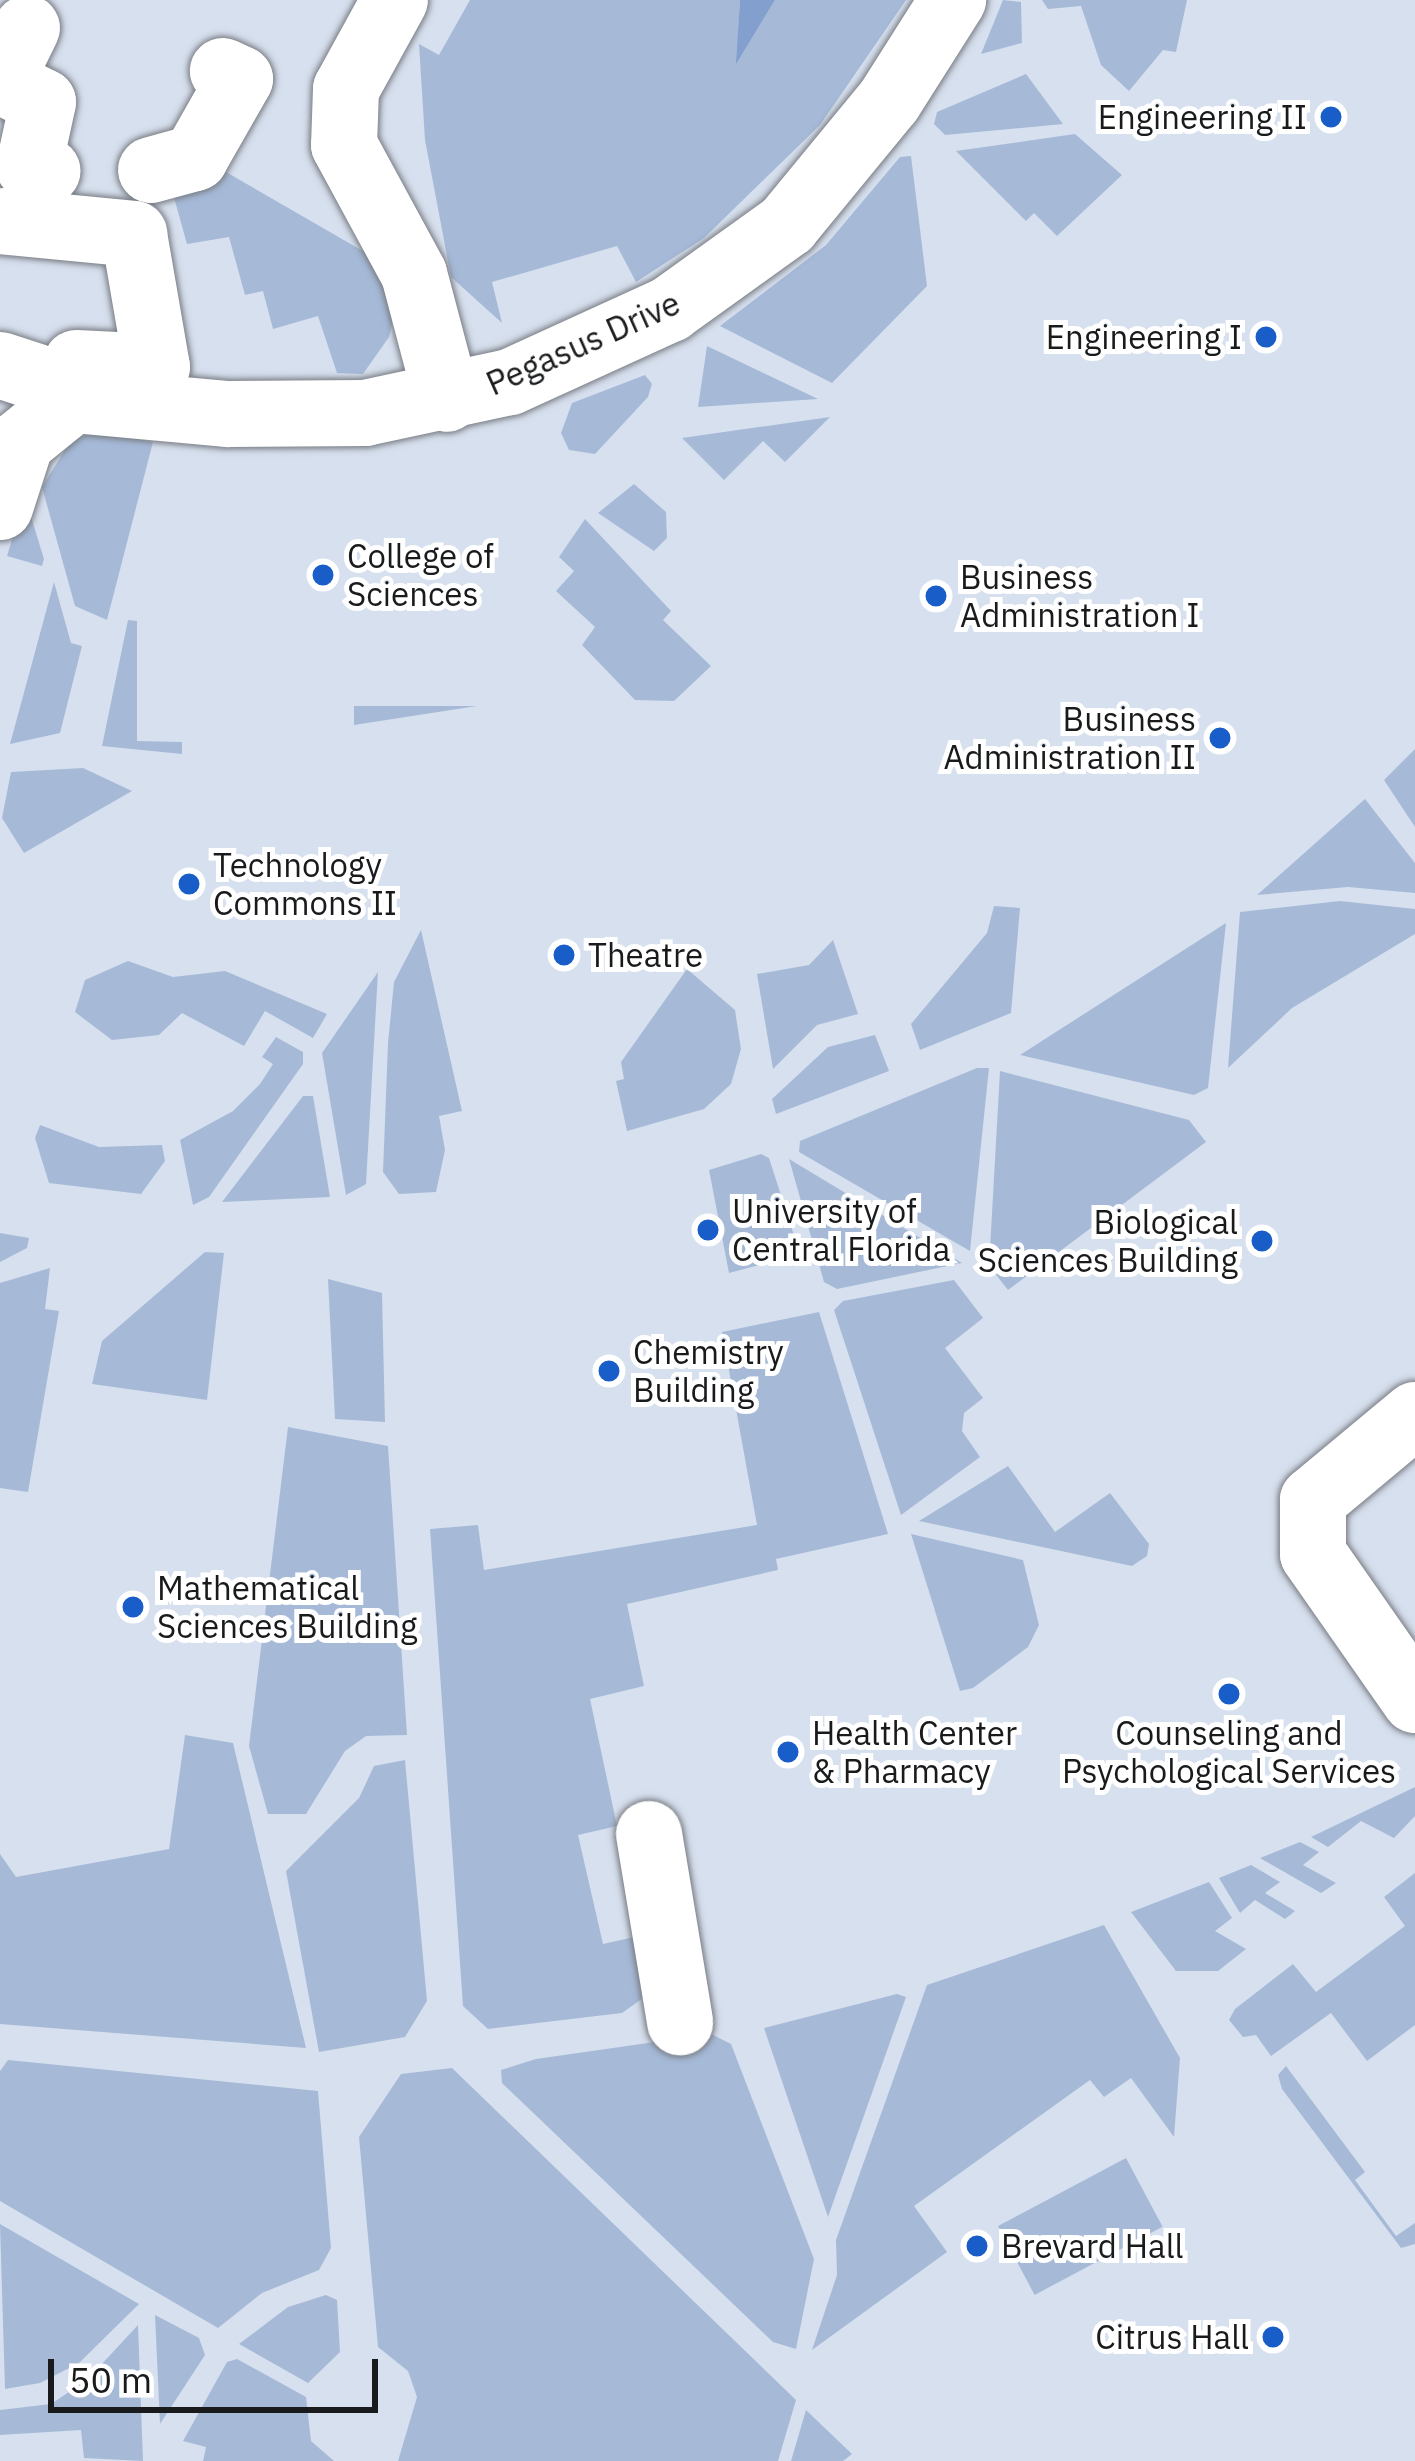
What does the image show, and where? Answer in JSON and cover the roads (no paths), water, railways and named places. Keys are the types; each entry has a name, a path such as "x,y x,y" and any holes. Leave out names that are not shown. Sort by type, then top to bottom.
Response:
{"street":[{"path":"395,0 346,89 344,145 414,274 447,399"},
{"name":"Pegasus Drive","path":"0,507 21,442 73,400 344,416 447,399 510,382 670,309 787,225 889,101 953,0"},
{"path":"9,64 43,102 29,167 47,171"},
{"path":"0,221 140,192 195,158 240,80 223,70"},
{"path":"12,382 91,360 158,368 140,192"},
{"path":"1415,1415 1313,1500 1313,1553 1415,1700"},
{"path":"649,1834 680,2022"}],"place":[{"name":"Engineering II","path":"1331,117"},
{"name":"Engineering I","path":"1266,337"},
{"name":"College of Sciences","path":"323,575"},
{"name":"Business Administration I","path":"936,596"},
{"name":"Business Administration II","path":"1220,738"},
{"name":"Technology Commons II","path":"189,884"},
{"name":"Theatre","path":"564,955"},
{"name":"University of Central Florida","path":"708,1230"},
{"name":"Biological Sciences Building","path":"1262,1241"},
{"name":"Chemistry Building","path":"609,1371"},
{"name":"Mathematical Sciences Building","path":"133,1607"},
{"name":"Counseling and Psychological Services","path":"1229,1694"},
{"name":"Health Center & Pharmacy","path":"788,1752"},
{"name":"Brevard Hall","path":"977,2246"},
{"name":"Citrus Hall","path":"1273,2337"}]}
